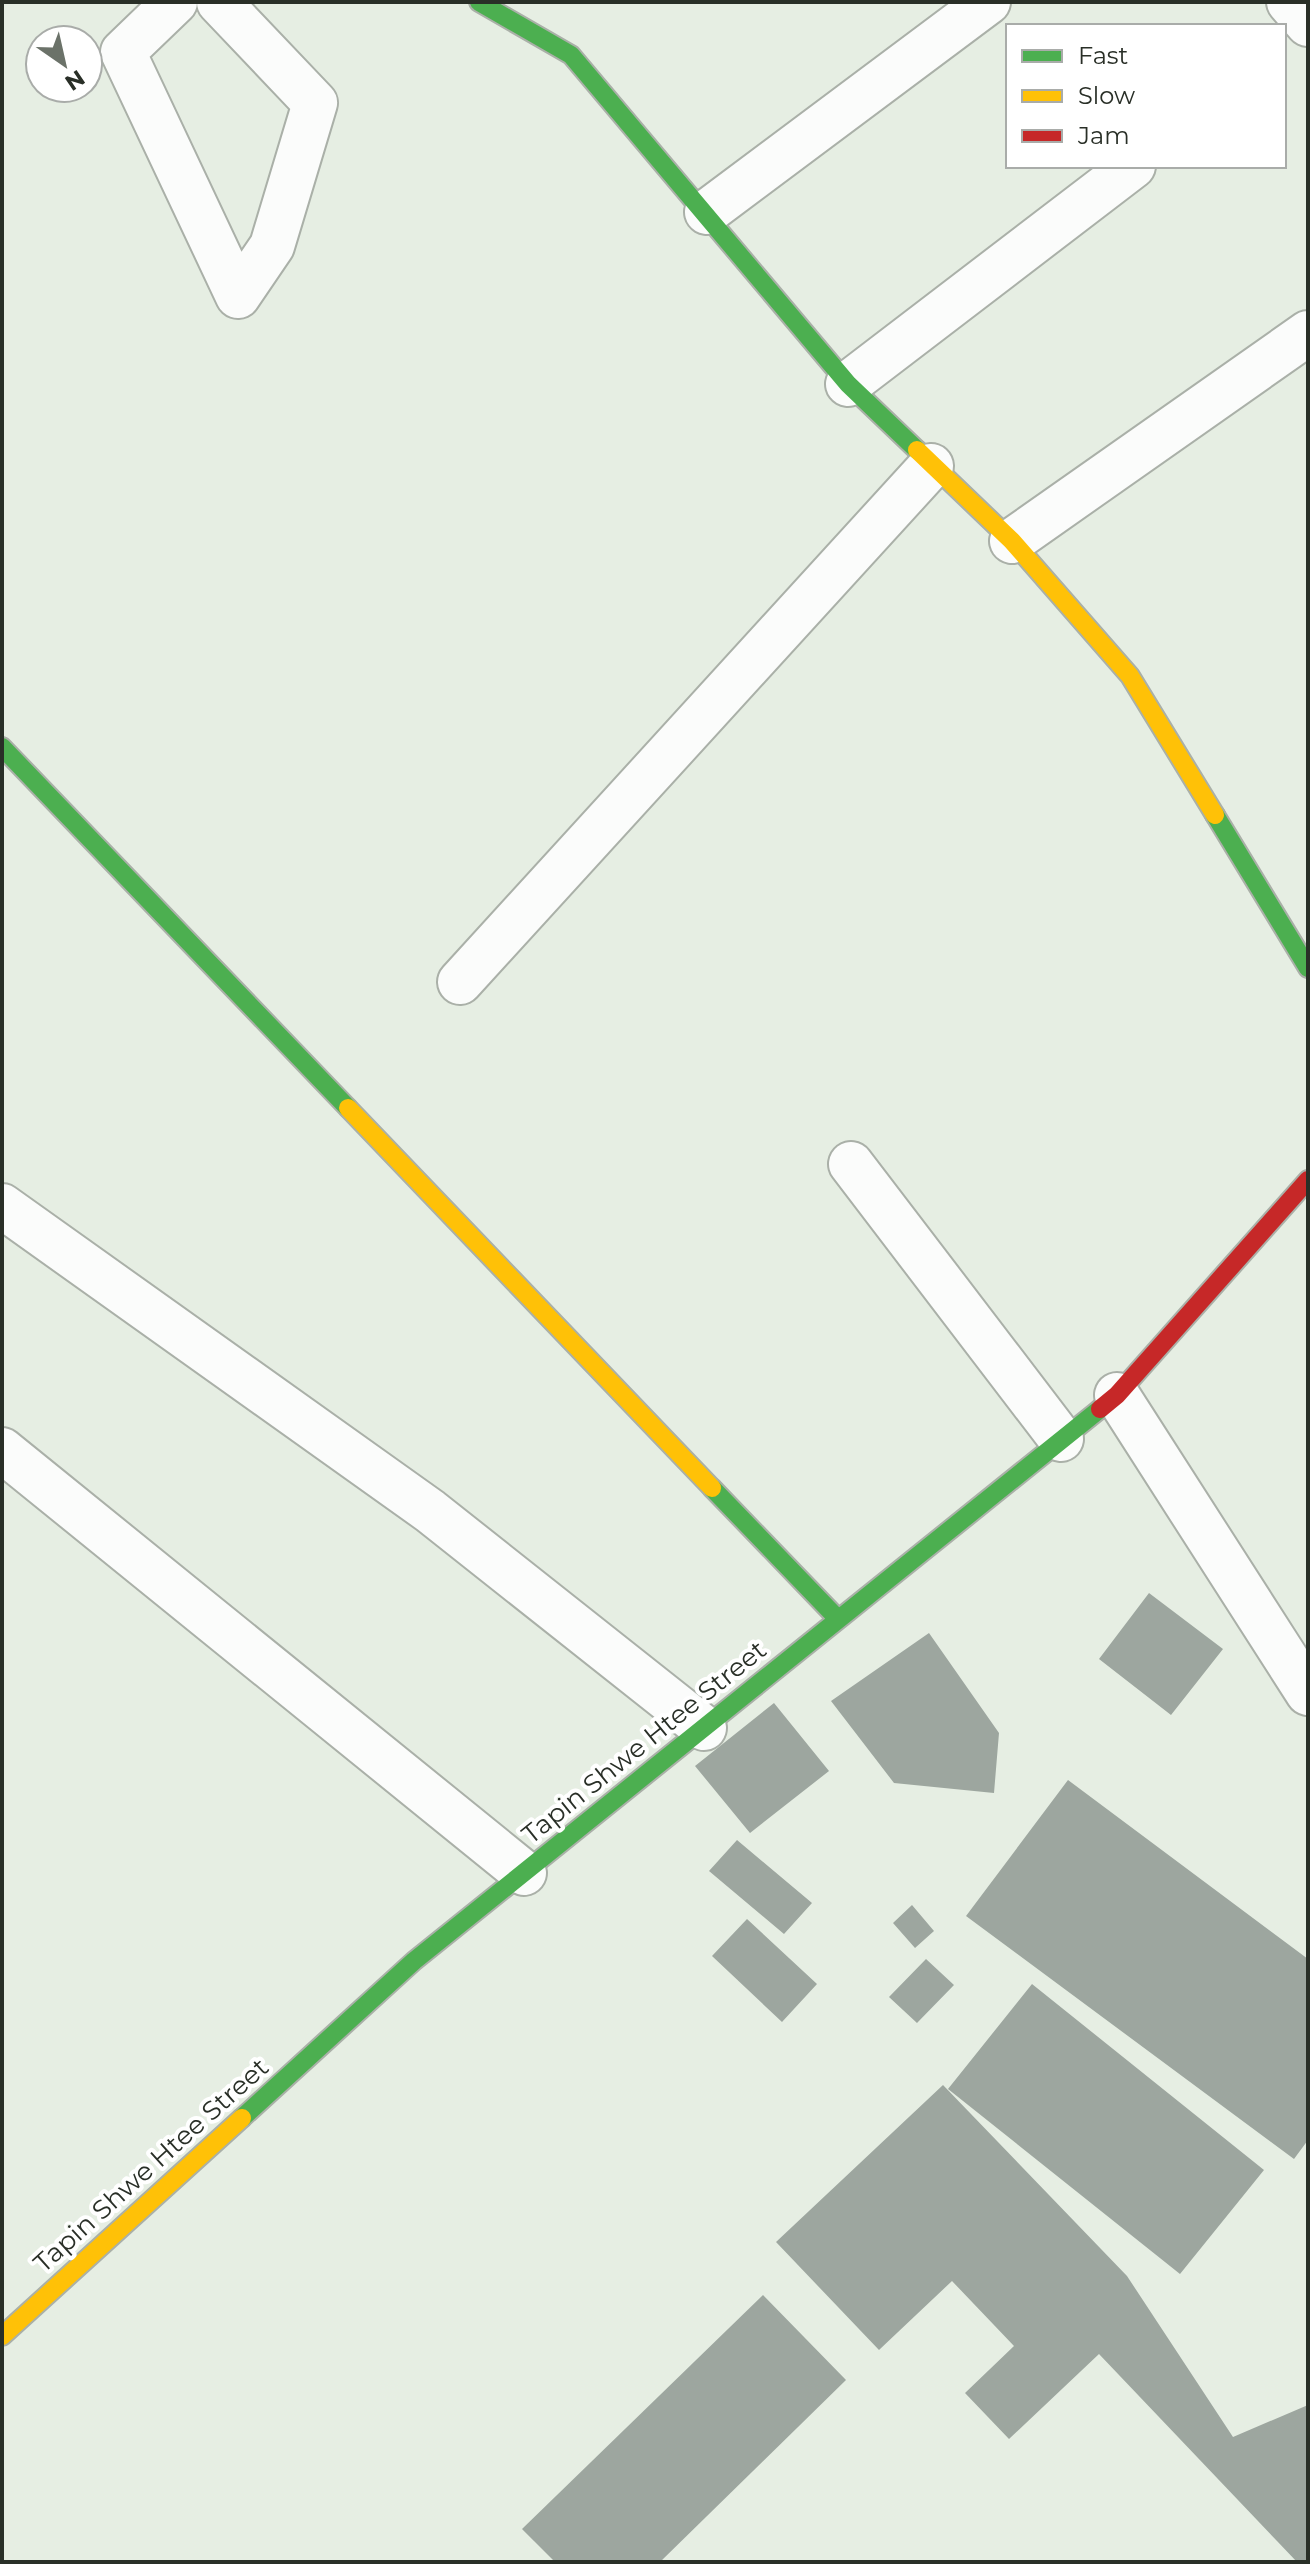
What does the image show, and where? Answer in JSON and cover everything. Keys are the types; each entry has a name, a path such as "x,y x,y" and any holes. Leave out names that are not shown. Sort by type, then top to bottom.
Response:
{"street":[{"path":"175,2 123,52 238,296 272,246 315,103 219,2"},
{"path":"479,2 571,55 707,212 848,384 1012,541 1130,676 1308,968"},
{"path":"707,212 988,2"},
{"path":"1289,2 1308,24"},
{"path":"848,384 1130,168"},
{"path":"1012,541 1308,333"},
{"path":"460,982 931,466"},
{"path":"2,747 838,1619"},
{"path":"851,1164 1061,1439"},
{"name":"Tapin Shwe Htee Street","path":"2,2336 414,1961 1117,1395 1308,1180"},
{"path":"2,1206 430,1511 704,1728"},
{"path":"1117,1395 1308,1693"},
{"path":"2,1450 524,1873"}],"building":[{"path":"1149,1593 1223,1649 1171,1715 1099,1659"},
{"path":"929,1633 999,1733 994,1793 894,1783 831,1701"},
{"path":"774,1703 829,1771 750,1833 695,1766"},
{"path":"1068,1780 1308,1959 1308,2140 1294,2159 966,1916"},
{"path":"737,1840 812,1903 784,1934 709,1871"},
{"path":"912,1905 934,1931 915,1948 893,1923"},
{"path":"747,1919 817,1984 782,2022 712,1956"},
{"path":"926,1959 954,1985 917,2023 889,1997"},
{"path":"1032,1984 1264,2170 1180,2274 948,2089"},
{"path":"943,2085 1127,2276 1233,2437 1308,2405 1308,2562 1297,2562 1099,2354 1009,2439 965,2393 1014,2346 952,2281 879,2350 776,2242"},
{"path":"763,2295 846,2380 660,2562 555,2562 522,2529"}],"traffic: fast":[{"path":"479,2 571,55 848,384 917,450"},
{"path":"2,747 348,1108"},
{"path":"1215,815 1308,968"},
{"path":"242,2118 414,1961 1100,1409"},
{"path":"712,1488 838,1619"}],"traffic: slow":[{"path":"917,450 1012,541 1130,676 1215,815"},
{"path":"348,1108 712,1488"},
{"path":"2,2336 242,2118"}],"traffic: jam":[{"path":"1100,1409 1117,1395 1308,1180"}]}
